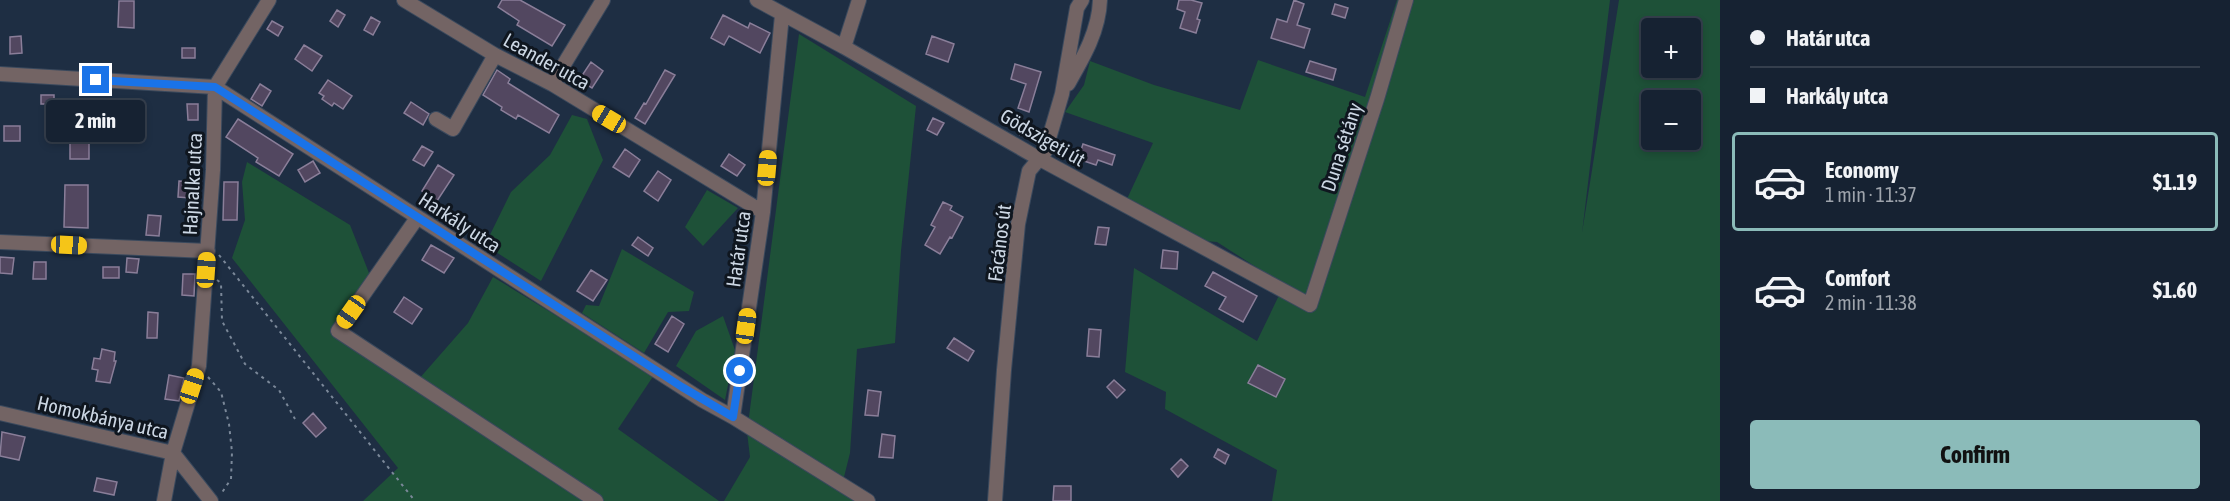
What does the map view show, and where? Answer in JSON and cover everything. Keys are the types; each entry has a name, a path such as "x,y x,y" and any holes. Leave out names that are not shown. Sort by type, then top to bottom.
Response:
{"street":[{"name":"Hajnalka utca","path":"164,501 173,453 199,366 208,246 215,87 269,0"},
{"name":"Leander utca","path":"404,0 495,55 552,84 763,212"},
{"path":"552,84 603,0"},
{"name":"Gödszigeti út","path":"757,0 1038,158 1310,305"},
{"path":"844,47 859,0"},
{"name":"Fácános út","path":"995,501 1004,370 1018,224 1029,171 1045,152 1062,94 1077,8 1082,0"},
{"path":"1062,94 1086,53 1095,32 1100,0"},
{"name":"Duna sétány","path":"1310,305 1377,99 1406,0"},
{"name":"Határ utca","path":"733,417 763,212 782,15"},
{"path":"436,119 453,129 495,55"},
{"name":"Harkály utca","path":"0,74 215,87 702,400 868,501"},
{"path":"417,218 338,331 596,501"},
{"path":"0,242 208,246"},
{"name":"Homokbánya utca","path":"0,414 173,453 211,501"}],"path":[{"path":"208,246 415,501"},
{"path":"206,270 221,283 222,321 245,364 279,390 296,419"},
{"path":"199,366 221,392 229,424 232,452 231,478 216,501"}],"green space":[{"path":"1397,0 1610,0 1582,233 1619,0 1720,0 1720,501 1272,501 1277,470 1165,409 1166,392 1125,372 1134,268 1257,341 1284,285 1217,242 1205,241 1127,199 1153,143 1065,112 1084,85 1090,61 1154,85 1240,110 1258,60 1365,97"},
{"path":"799,34 916,106 901,251 895,343 857,349 850,453 843,481 876,501 724,501 750,457 747,432"},
{"path":"572,115 587,119 603,160 541,281 485,245 511,192 550,155"},
{"path":"247,162 350,225 371,278 338,326 418,380 468,323 493,277 654,375 618,429 719,501 363,501 398,468 232,258 245,220 242,182"},
{"path":"707,190 738,208 703,246 685,227"},
{"path":"622,249 694,292 689,311 668,312 644,353 582,313 586,305 599,306"},
{"path":"723,316 735,350 725,400 676,366 696,331"}],"building":[{"path":"502,0 520,0 565,25 552,46 517,25 519,21 498,7"},
{"path":"1179,0 1202,3 1196,33 1180,28 1185,12 1177,9"},
{"path":"1294,0 1304,4 1297,25 1310,29 1304,48 1271,38 1277,19 1287,22"},
{"path":"119,1 134,1 134,28 118,27"},
{"path":"1335,4 1348,8 1345,18 1332,14"},
{"path":"337,10 345,15 338,27 330,21"},
{"path":"723,15 748,28 750,23 770,33 760,53 729,36 724,45 711,38"},
{"path":"371,17 380,22 373,35 364,30"},
{"path":"272,21 283,27 278,36 267,29"},
{"path":"21,36 22,53 10,54 10,37"},
{"path":"932,36 954,44 948,62 926,54"},
{"path":"304,45 322,56 312,71 295,59"},
{"path":"182,48 195,48 195,58 182,58"},
{"path":"1310,61 1336,69 1333,80 1306,72"},
{"path":"591,62 603,71 592,88 579,80"},
{"path":"1015,64 1041,72 1029,112 1018,108 1026,84 1011,79"},
{"path":"497,70 510,79 508,83 559,115 549,133 518,115 516,119 483,95"},
{"path":"665,70 675,75 645,124 635,118 644,103 646,104"},
{"path":"328,80 352,96 343,109 334,103 332,106 322,99 324,96 319,93"},
{"path":"260,84 271,91 262,106 251,99"},
{"path":"41,95 54,95 54,104 41,104"},
{"path":"110,99 131,99 131,133 109,132"},
{"path":"411,102 429,114 423,125 404,113"},
{"path":"187,104 198,104 198,120 188,120"},
{"path":"933,118 944,123 937,135 927,130"},
{"path":"238,119 293,154 279,176 256,162 258,158 226,137"},
{"path":"1023,125 1036,129 1033,139 1020,135"},
{"path":"4,126 20,126 20,141 4,141"},
{"path":"70,140 89,140 89,159 70,159"},
{"path":"1083,144 1115,155 1112,165 1098,160 1096,165 1078,159"},
{"path":"422,146 433,152 424,166 413,160"},
{"path":"625,149 640,160 629,177 613,167"},
{"path":"729,154 745,165 737,176 721,166"},
{"path":"313,161 320,173 305,182 298,170"},
{"path":"438,165 454,175 437,201 422,191"},
{"path":"658,171 671,180 658,201 644,191"},
{"path":"179,181 191,182 190,198 178,197"},
{"path":"224,182 238,182 237,220 223,220"},
{"path":"65,185 88,185 88,228 64,227"},
{"path":"943,202 952,206 950,210 963,217 940,254 925,245 935,227 931,225"},
{"path":"148,215 161,216 159,236 146,235"},
{"path":"1098,227 1109,228 1106,245 1095,244"},
{"path":"638,237 653,248 648,256 632,245"},
{"path":"431,245 454,258 444,273 422,260"},
{"path":"1163,250 1178,252 1177,269 1161,268"},
{"path":"0,257 14,258 12,274 0,273"},
{"path":"127,258 139,259 137,273 126,272"},
{"path":"34,262 46,262 46,279 33,279"},
{"path":"103,267 119,267 119,278 103,278"},
{"path":"591,270 607,280 593,301 577,291"},
{"path":"1213,272 1257,296 1243,322 1219,309 1226,297 1205,286"},
{"path":"183,274 195,274 194,296 182,295"},
{"path":"404,297 422,309 412,324 394,312"},
{"path":"148,312 158,313 157,338 147,338"},
{"path":"672,316 684,324 668,352 655,344"},
{"path":"1089,329 1101,330 1099,357 1087,356"},
{"path":"954,338 974,351 968,361 947,348"},
{"path":"102,349 115,352 114,361 116,361 110,383 96,381 98,370 92,369 94,358 100,359"},
{"path":"1258,365 1285,379 1276,397 1248,383"},
{"path":"169,375 184,378 179,401 165,399"},
{"path":"1114,380 1125,390 1117,398 1107,387"},
{"path":"868,390 881,392 878,416 865,415"},
{"path":"313,413 326,428 316,437 303,423"},
{"path":"2,432 25,437 19,460 0,456"},
{"path":"882,434 895,436 893,458 879,457"},
{"path":"1218,449 1229,455 1225,464 1214,457"},
{"path":"1181,459 1188,466 1178,477 1171,469"},
{"path":"97,478 117,482 114,495 94,491"},
{"path":"1054,486 1071,486 1071,501 1053,501"}],"route":[{"path":"96,80 215,87 702,400 733,417 740,371"}]}
